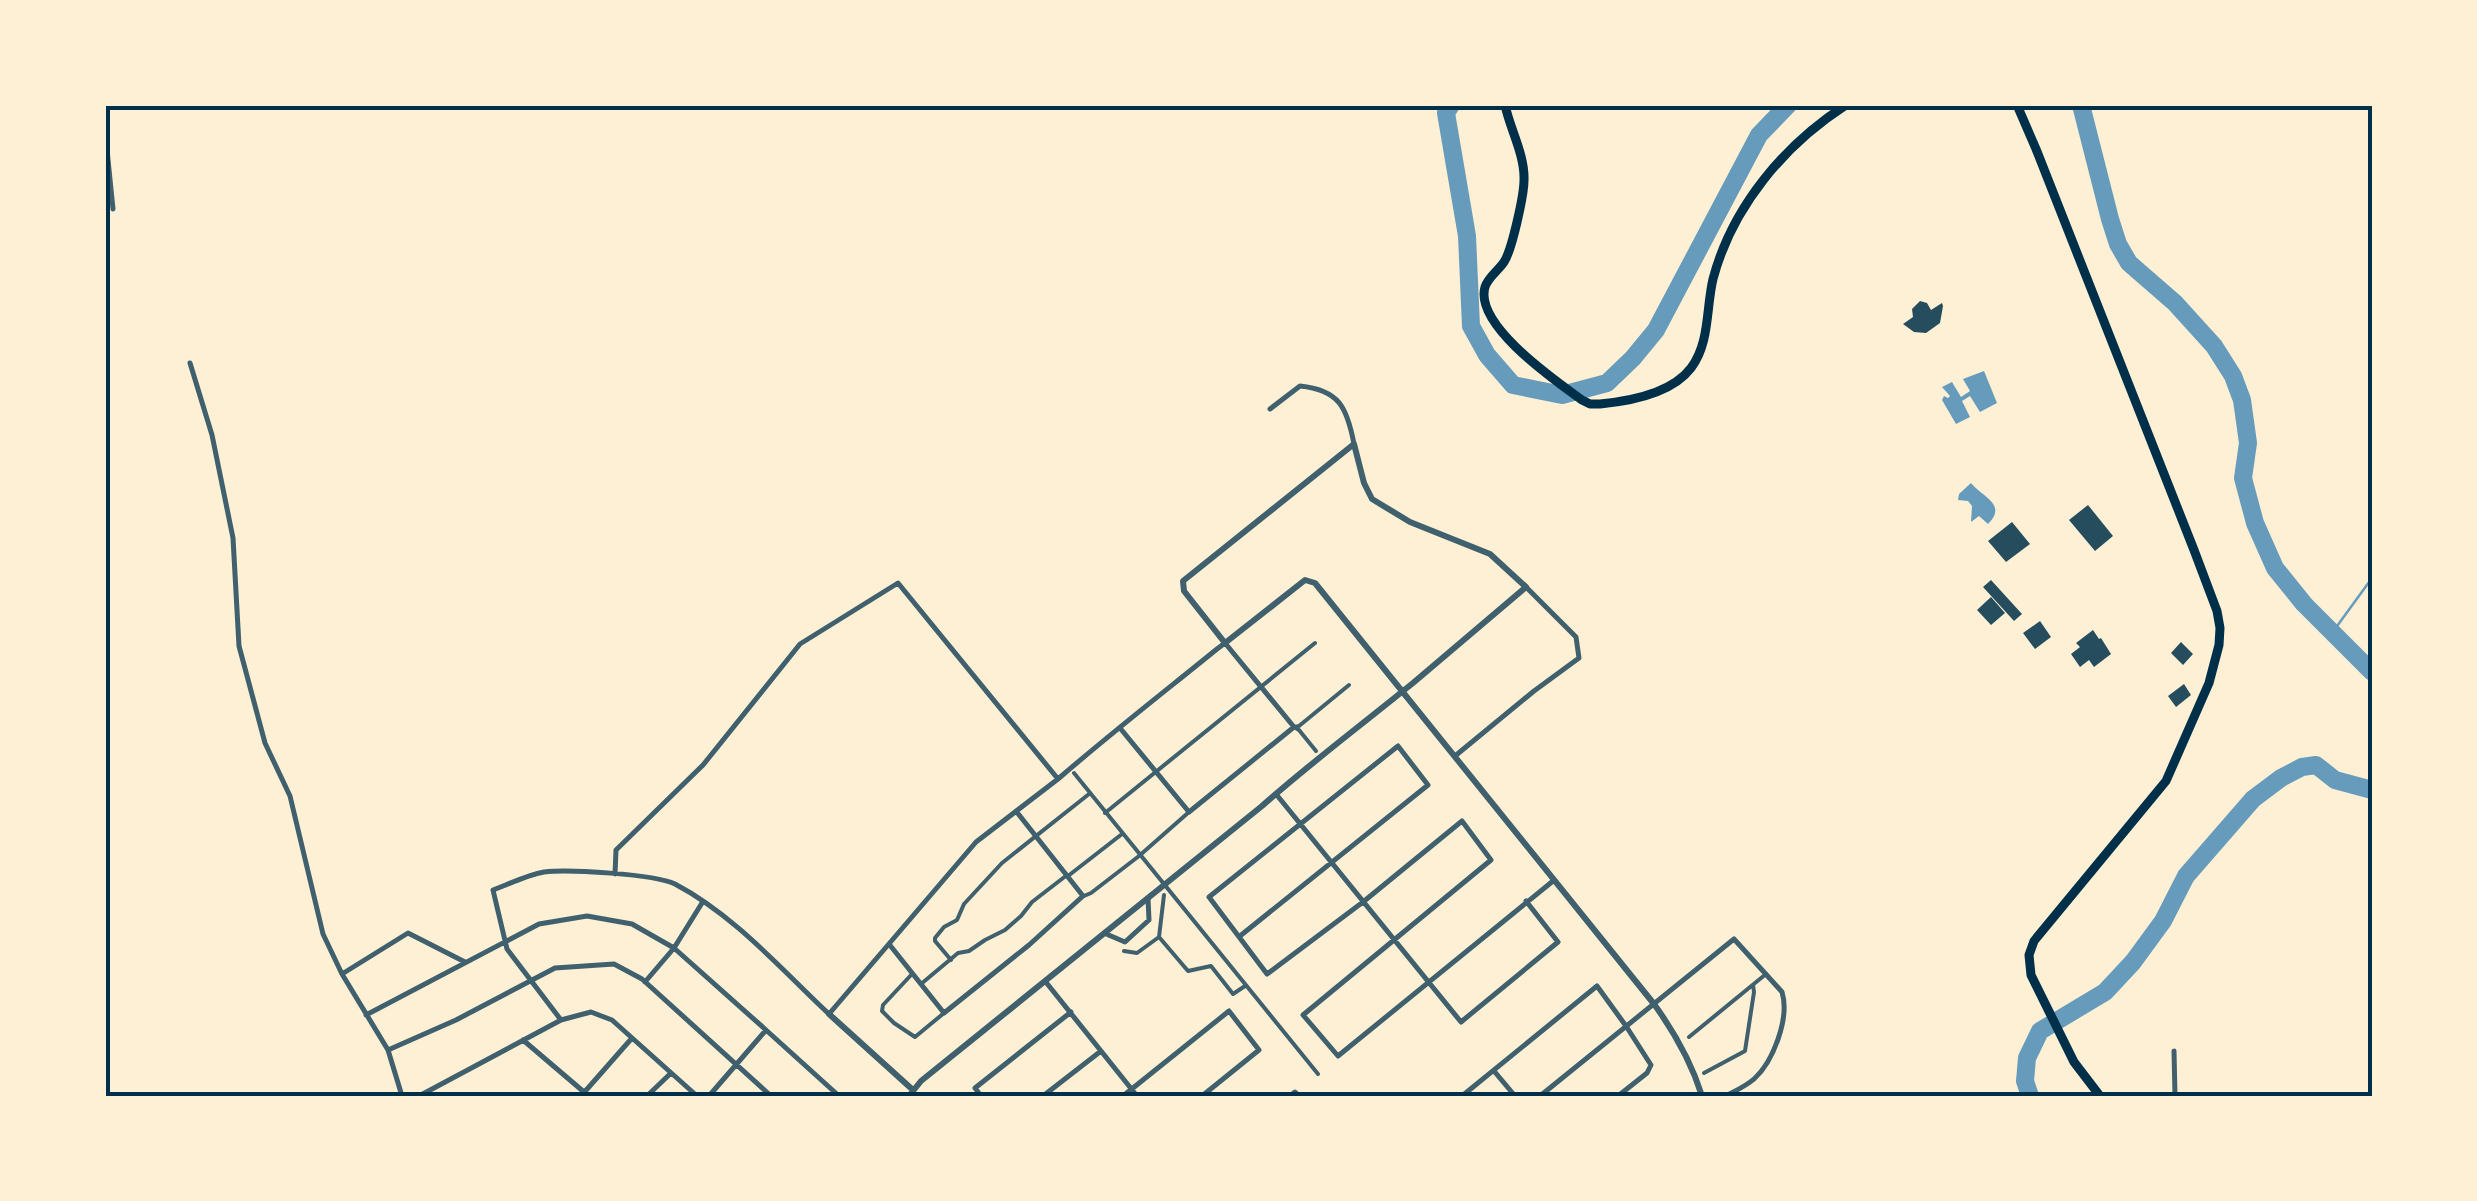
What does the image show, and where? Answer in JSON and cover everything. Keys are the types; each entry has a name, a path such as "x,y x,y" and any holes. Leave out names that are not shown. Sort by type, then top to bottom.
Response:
{"highway":[{"path":"1505,105 1524,180 1508,254 1485,287 1486,306 1527,358 1582,400 1600,404 1660,391 1692,366 1704,337 1713,278 1743,208 1779,160 1846,105"},
{"path":"2017,105 2218,611 2220,628 2209,682 2166,781 2034,941 2029,955 2031,974 2059,1034 2081,1073 2100,1096"}],"street":[{"path":"105,130 113,209"},
{"path":"190,362 212,434 233,538 239,646 265,743 290,796 323,934 388,1050 402,1096"},
{"path":"1270,409 1300,386 1324,388 1344,407 1372,499 1410,522 1490,554 1576,637 1579,658 1455,756"},
{"path":"1316,751 1184,591 1183,581 1354,444"},
{"path":"829,1014 976,842 1306,580 1315,583 1403,690 1654,1004 1693,1067 1702,1096"},
{"path":"615,874 616,850 703,765 800,644 898,583 1058,779"},
{"path":"562,1020 507,949 493,890 542,872 578,871 671,882 724,917 911,1093 1526,588"},
{"path":"1105,812 1315,642"},
{"path":"912,974 883,1005 882,1011 915,1037 1084,896 1140,856 1189,812 1349,685"},
{"path":"1120,728 1189,812"},
{"path":"1240,936 1428,785 1398,746 1208,898 1267,974 1462,821 1491,860 1302,1015 1338,1056 1554,881"},
{"path":"1074,774 1166,893 1318,1074"},
{"path":"950,960 935,941 944,927 958,920 964,904 1002,863 1090,793"},
{"path":"1276,794 1461,1022 1558,942 1526,901"},
{"path":"1016,810 1084,896"},
{"path":"921,984 958,954 1004,930 1032,902 1122,834"},
{"path":"1124,951 1137,953 1159,937 1166,893"},
{"path":"1104,932 1125,942 1149,920 1148,896"},
{"path":"645,982 674,948 702,903"},
{"path":"366,1014 539,924 587,916 632,924 674,948 839,1096"},
{"path":"342,974 408,933 466,962"},
{"path":"1159,937 1188,971 1211,966 1234,994 1245,986"},
{"path":"1540,1096 1734,939 1785,1000 1779,1043 1755,1078 1726,1096"},
{"path":"889,944 944,1013"},
{"path":"388,1050 456,1020 555,968 614,964 645,982 772,1096"},
{"path":"1689,1037 1766,974"},
{"path":"1044,981 1134,1093"},
{"path":"1704,1073 1746,1051 1753,985"},
{"path":"1462,1096 1596,986 1651,1065 1647,1073 1618,1096"},
{"path":"1124,1096 1134,1093 1229,1011 1258,1050 1202,1096"},
{"path":"420,1096 562,1020 591,1012 612,1020 697,1096"},
{"path":"981,1096 975,1088 1071,1012"},
{"path":"708,1096 766,1030"},
{"path":"523,1040 582,1094 632,1038"},
{"path":"1043,1096 1101,1051"},
{"path":"2174,1051 2174,1096"},
{"path":"1494,1070 1514,1096"},
{"path":"647,1096 671,1073"},
{"path":"1290,1096 1295,1092 1298,1096"}],"water":[{"path":"1984,371 1997,403 1980,412 1970,396 1962,401 1970,417 1956,424 1942,400 1950,396 1942,387 1952,382 1961,397 1970,391 1963,379"},
{"path":"1971,483 1994,506 1988,524 1979,516 1971,522 1972,506 1968,501 1958,500"}],"building":[{"path":"1920,301 1931,310 1942,303 1943,306 1940,323 1926,333 1914,332 1903,324 1913,317 1912,309"},
{"path":"2088,505 2113,536 2095,551 2069,520"},
{"path":"2012,522 2030,544 2006,562 1988,541"},
{"path":"1991,580 2022,614 2014,621 1983,587"},
{"path":"1991,597 2005,613 1991,625 1977,610"},
{"path":"2040,621 2051,637 2035,649 2023,633"},
{"path":"2093,630 2111,654 2094,667 2089,660 2080,667 2071,654 2080,647 2076,643"},
{"path":"2181,642 2193,654 2183,665 2171,653"},
{"path":"2184,684 2191,695 2176,707 2168,696"}],"waterway":[{"path":"1451,105 1446,113 1467,236 1471,326 1487,355 1513,385 1562,395 1607,383 1656,330 1759,135 1788,105"},
{"path":"2081,105 2118,244 2129,263 2175,303 2214,346 2233,376 2242,400 2248,443 2243,478 2255,523 2275,568 2304,604 2372,672"},
{"path":"2332,633 2372,578"},
{"path":"2030,1096 2025,1081 2027,1058 2040,1031 2105,992 2133,962 2163,921 2186,876 2253,799 2281,778 2316,765 2335,780 2372,790"}]}
